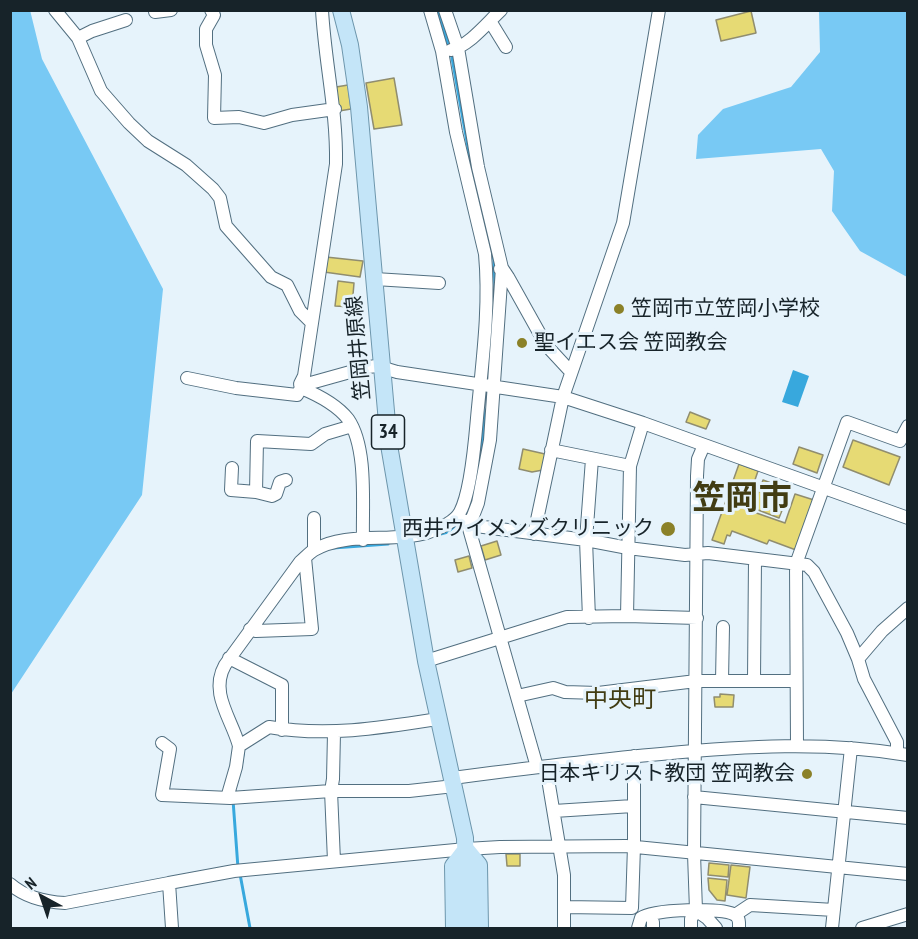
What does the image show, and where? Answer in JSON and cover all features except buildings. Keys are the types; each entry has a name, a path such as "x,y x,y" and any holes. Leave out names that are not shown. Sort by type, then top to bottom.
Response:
{"main road":[{"name":"笠岡井原線","path":"341,10 350,45 359,107 384,368 389,445 426,661 466,849 467,928"},
{"path":"454,928 453,866 466,849 479,864 480,928"}],"street":[{"path":"55,10 78,38 101,91 148,141 186,165 213,189 220,198 226,226 271,277 287,285 300,311 312,323"},
{"path":"155,12 171,10"},
{"path":"211,10 214,15 206,29 206,45 215,75 214,118 239,117 264,123 292,115 335,109"},
{"path":"187,378 297,395 305,385 336,164 335,109 324,42 322,10"},
{"path":"430,10 450,50"},
{"path":"445,10 450,50 472,168 494,269 500,279 492,326 482,439 476,477 462,509 462,520 517,696 542,767 554,811 560,847 564,928"},
{"path":"450,50 490,21 501,10"},
{"path":"534,534 563,397 623,223 659,10"},
{"path":"78,38 126,20"},
{"path":"490,21 506,47"},
{"path":"494,269 526,307 546,345 572,372"},
{"path":"375,279 439,283"},
{"path":"305,385 353,370 377,366 397,372 563,397 643,423 908,518"},
{"path":"305,385 341,412 352,426 357,438 361,463 363,540"},
{"path":"797,745 796,564 847,422 900,441 908,426"},
{"path":"627,616 630,466 643,423"},
{"path":"256,492 257,441 311,444 325,434 352,426"},
{"path":"691,928 691,919 696,910 694,797 697,476 698,459 704,445"},
{"path":"551,450 630,466"},
{"path":"589,618 586,540 592,459"},
{"path":"232,468 231,490 272,496 276,494 280,482 286,480"},
{"path":"253,630 312,629 308,560 314,518"},
{"path":"162,743 170,749 162,795 231,798 331,791 409,791 542,767 695,750 797,745 851,748 902,747 864,679 858,659 814,572 807,565 708,553 685,555 628,548 534,534 462,520 405,537 330,544 294,568 219,676 219,694 242,745 231,798"},
{"path":"754,680 755,559"},
{"path":"858,659 882,631 908,608"},
{"path":"426,661 567,617 697,618"},
{"path":"722,681 723,627"},
{"path":"232,659 282,685 282,730"},
{"path":"517,696 553,688 565,692 597,693 696,681 796,681"},
{"path":"242,745 269,727 296,732 334,733 438,719"},
{"path":"334,733 331,791 334,861"},
{"path":"832,928 851,748"},
{"path":"634,756 632,908 639,923 650,912 696,910 728,912 738,919 739,928"},
{"path":"694,797 908,818"},
{"path":"554,811 633,806"},
{"path":"10,884 19,892 36,898 65,903 239,871 500,847 634,846 694,854 908,874"},
{"path":"169,883 172,928"},
{"path":"735,915 750,904 834,910"},
{"path":"564,907 632,908"},
{"path":"696,910 716,928"},
{"path":"862,928 908,914"}],"shaded area":[{"path":"30,10 42,59 163,289 142,495 11,694 10,11"},
{"path":"819,11 907,11 907,277 860,251 832,211 834,171 821,149 696,159 698,135 723,109 791,87 820,52"},
{"path":"793,370 809,376 798,407 782,402"}],"waterway":[{"path":"437,10 449,46"},
{"path":"451,52 471,164"},
{"path":"484,217 494,260 495,287"},
{"path":"479,466 486,410"},
{"path":"463,517 469,508 477,479"},
{"path":"437,535 448,532 457,524"},
{"path":"333,548 388,544"},
{"path":"241,767 244,748"},
{"path":"233,800 238,868"},
{"path":"240,874 250,928"}],"place":[{"name":"笠岡市立笠岡小学校","path":"619,309"},
{"name":"聖イエス会 笠岡教会","path":"522,343"},
{"name":"西井ウイメンズクリニック","path":"668,529"},
{"name":"日本キリスト教団 笠岡教会","path":"807,774"}],"district":[{"name":"笠岡市","path":"742,500"},
{"name":"中央町","path":"620,700"}]}
